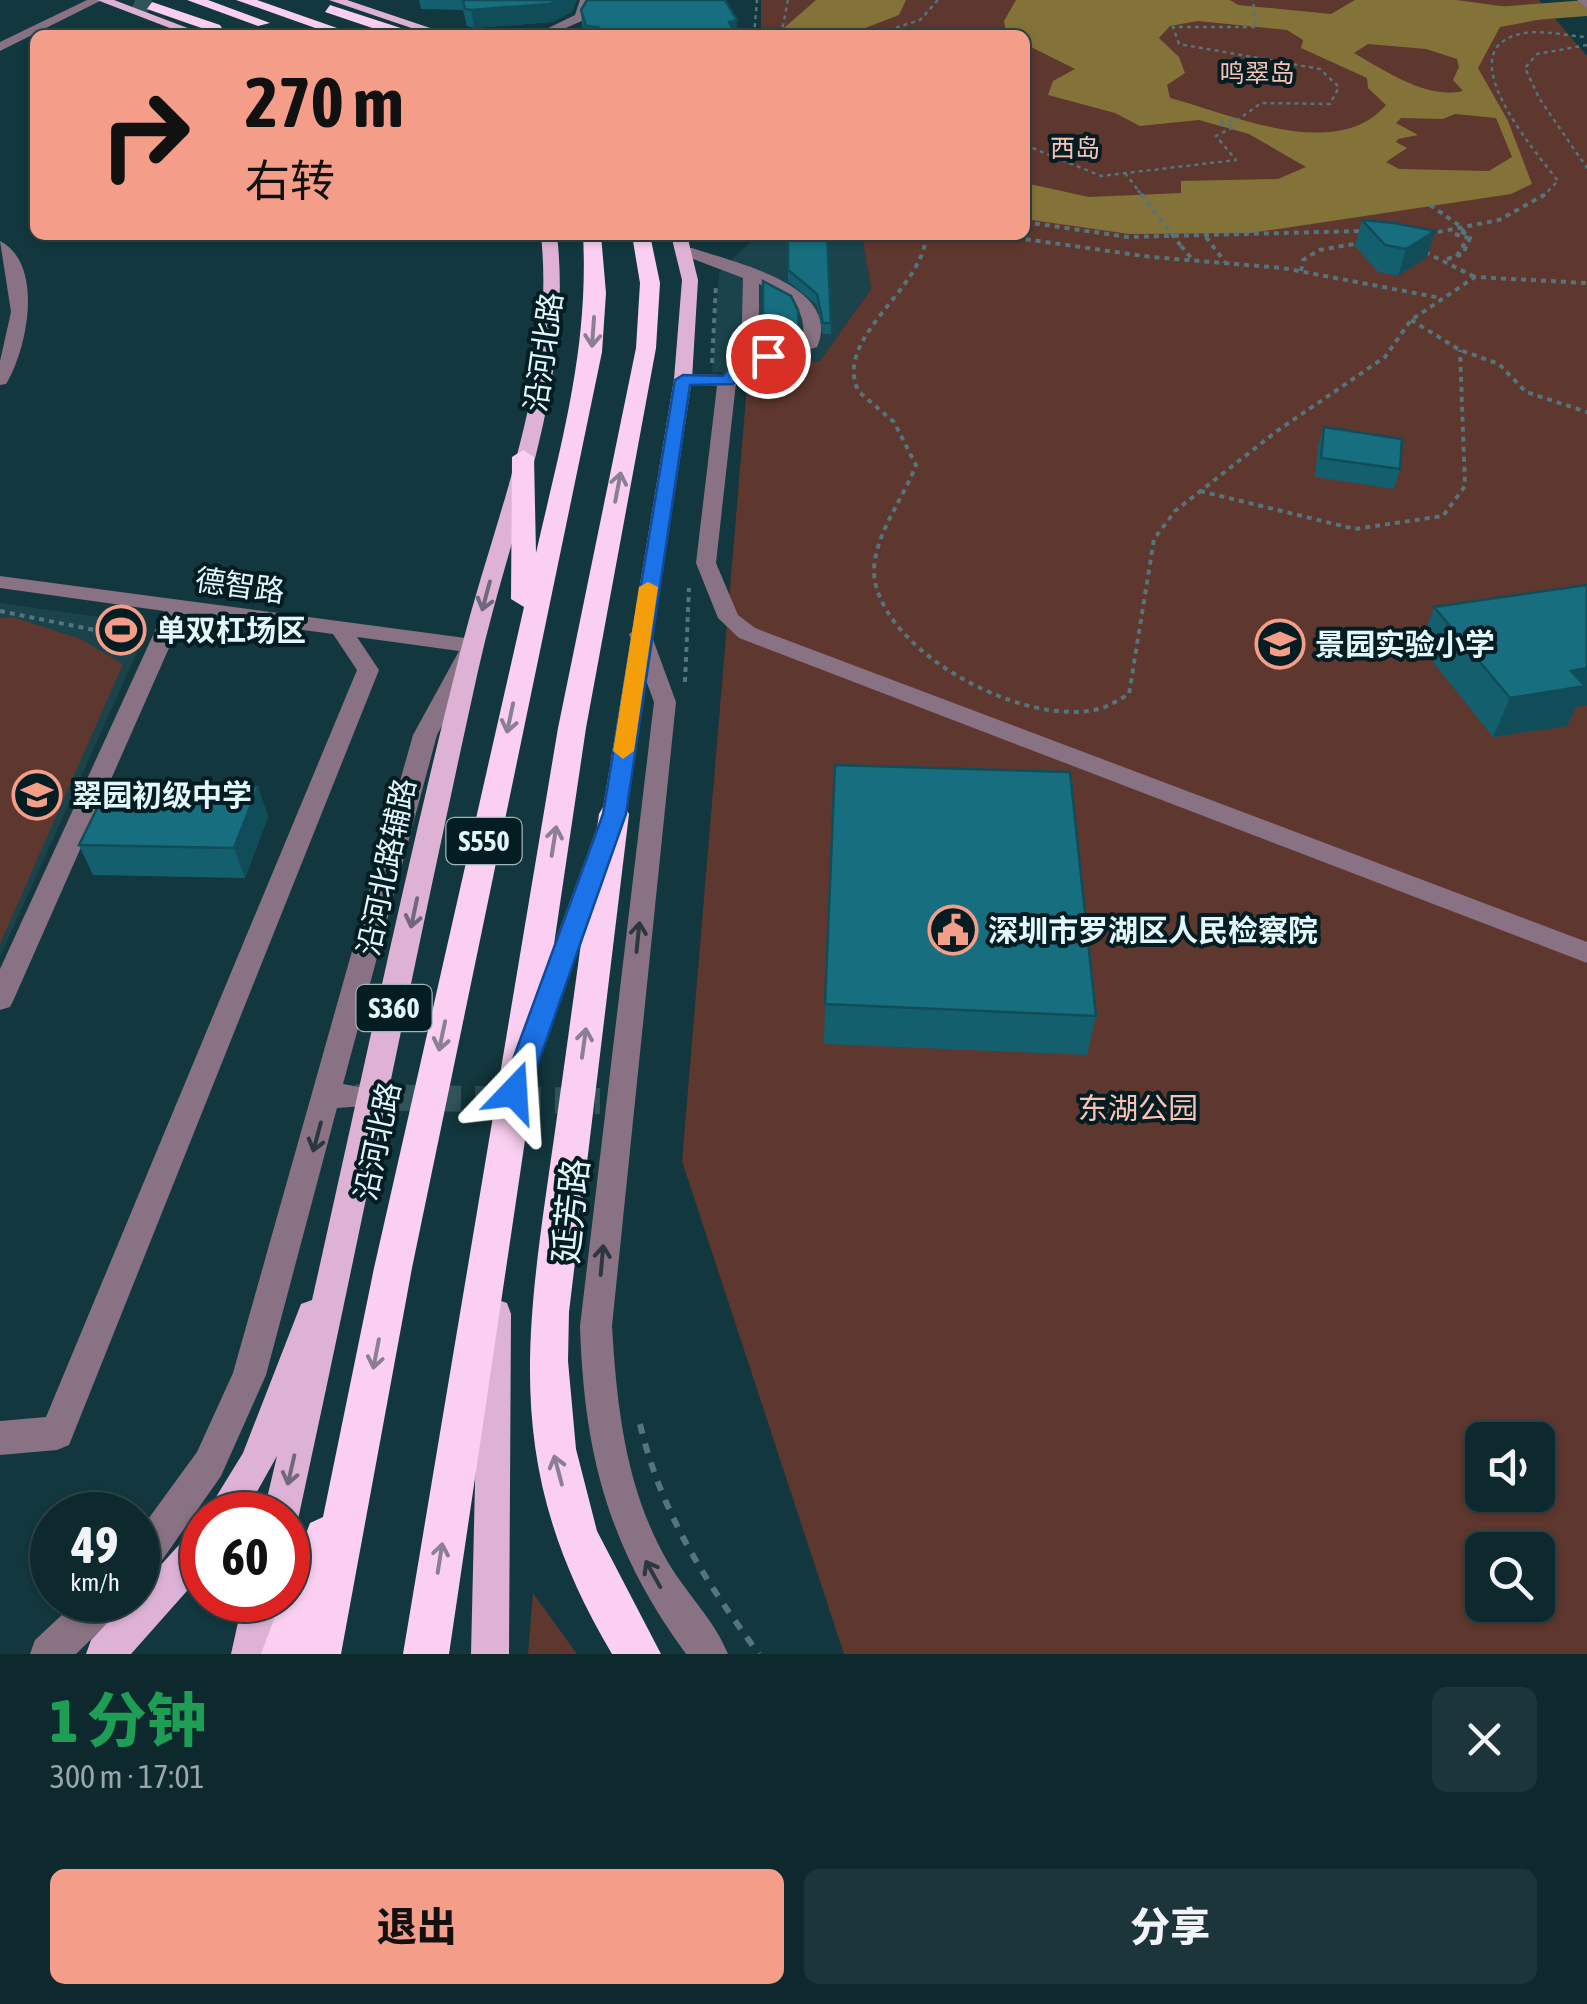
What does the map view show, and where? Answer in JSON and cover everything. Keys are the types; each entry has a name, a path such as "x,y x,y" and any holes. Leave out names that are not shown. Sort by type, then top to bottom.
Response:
{"highway":[{"path":"194,0 283,30"},
{"path":"243,0 335,30"},
{"path":"328,3 396,30"},
{"path":"152,6 222,30"},
{"name":"沿河北路","path":"318,1654 524,653 592,352 596,293 592,240"},
{"path":"426,1654 514,1092 600,582 646,348 650,283 641,240"},
{"path":"523,456 524,653"},
{"path":"614,814 549,1312 546,1379 552,1451 572,1524 600,1594 638,1654"},
{"path":"284,1654 358,1446"}],"main road":[{"path":"100,0 186,30"},
{"path":"328,3 427,30"},
{"name":"沿河北路辅路","path":"286,1492 473,646 550,352 556,293 550,240"},
{"path":"514,1092 614,814 683,380 690,280 682,243"},
{"path":"490,1654 495,1214"},
{"path":"238,1492 256,1464 345,1230"},
{"path":"105,1654 180,1570"},
{"path":"250,1654 257,1622"}],"street":[{"path":"35,30 100,0"},
{"path":"551,30 580,17 586,0"},
{"path":"0,46 30,32"},
{"path":"682,243 798,295 811,311 814,336 801,350 683,380"},
{"path":"0,246 13,262 22,306 11,359 0,380"},
{"path":"750,362 751,275"},
{"path":"719,373 706,564 729,618 747,633 1587,953"},
{"name":"德智路","path":"0,582 473,646"},
{"path":"0,999 176,606"},
{"path":"0,1438 57,1433 368,670 340,628"},
{"name":"延芳路","path":"640,634 665,702 610,1101 596,1326 600,1422 614,1485 634,1541 670,1604 709,1654"},
{"path":"160,1532 209,1464 249,1376 341,1096 425,734 473,646"},
{"path":"49,1654 82,1622"}],"path":[{"path":"754,30 757,0"},
{"path":"782,30 788,0"},
{"path":"890,30 920,21 935,9 938,0"},
{"path":"1030,147 1101,176 1236,160 1216,136 1234,128 1218,123 1245,116 1261,103 1330,104 1339,86 1320,69 1179,44 1174,26 1198,24 1242,32 1256,27 1253,2"},
{"path":"1452,234 1460,228 1520,211 1550,193 1558,181 1505,106 1488,68 1491,54 1498,44 1516,35 1587,37"},
{"path":"1587,45 1537,54 1524,68 1539,98 1587,168"},
{"path":"1125,173 1193,260"},
{"path":"1430,205 1470,238 1463,254 1444,260"},
{"path":"1030,223 1128,237 1374,232"},
{"path":"1460,228 1468,238"},
{"path":"1344,244 1361,231"},
{"path":"1418,234 1468,238"},
{"path":"1128,237 1129,254"},
{"path":"1206,237 1226,263"},
{"path":"1456,257 1458,246 1468,238"},
{"path":"925,240 922,258 856,356 852,377 864,401 889,417 903,435 916,465 907,496 880,542 876,585 896,621 931,658 984,692 1055,710 1094,710 1130,694 1154,540 1175,511 1385,357 1410,320 1475,277"},
{"path":"1030,240 1301,271 1441,298"},
{"path":"1301,271 1310,254 1344,244 1372,243"},
{"path":"1421,251 1475,277 1587,283"},
{"path":"715,272 719,373"},
{"path":"1410,320 1460,350 1499,364 1526,392 1587,412"},
{"path":"1199,490 1355,529 1443,516 1465,486 1460,350"},
{"path":"686,697 690,584"},
{"path":"0,610 124,636"},
{"path":"640,1421 660,1501 686,1556 758,1654"}],"shaded area":[{"path":"816,0 906,0 899,15 860,30 784,28"},
{"path":"1016,0 1230,0 1238,5 1331,14 1355,0 1456,0 1515,8 1567,7 1575,13 1500,27 1478,68 1508,121 1532,184 1511,194 1251,233 1129,234 1030,220 1030,184 1089,197 1181,193 1181,181 1278,179 1306,167 1249,134 1199,120 1140,126 1115,113 1048,95 1053,81 1075,69 1030,46 1030,30 1006,30 1004,21","holes":["1198,21 1287,30 1303,40 1301,48 1367,78 1368,88 1386,105 1365,122 1340,131 1312,132 1252,123 1170,98 1167,85 1185,73 1179,57 1159,38 1170,26","1368,44 1426,49 1457,59 1459,67 1453,80 1463,91 1449,93 1421,87 1354,53","1455,114 1496,118 1512,157 1489,171 1399,169 1386,162 1407,148 1396,142 1398,139 1418,135 1396,123 1401,118 1443,119"]},
{"path":"750,242 863,242 871,289 820,361 766,363 748,373 712,372 719,273"},
{"name":"翠园初级中学","path":"0,603 140,623 146,632 0,957"}],"green space":[{"name":"东湖公园","path":"761,0 1539,0 1587,56 1587,1654 844,1654 682,1161 748,373 766,363 820,361 871,289 863,242 750,240 1030,240 1030,30 761,30"},
{"name":"翠园初级中学","path":"13,617 81,639 123,664 0,944 0,618"},
{"path":"533,1593 577,1654 528,1654"}],"building":[{"path":"463,0 559,0 471,10 465,9"},
{"path":"587,0 725,0 737,20 729,22 733,30 599,30 586,26 581,10"},
{"path":"1362,220 1435,231 1406,249 1385,245"},
{"path":"788,240 827,240 831,323 823,323 817,294 788,270"},
{"path":"763,281 791,296 798,310 799,328 763,331"},
{"path":"1324,427 1402,439 1400,469 1321,458"},
{"path":"1587,585 1587,668 1571,671 1585,686 1510,698 1434,607"},
{"name":"深圳市罗湖区人民检察院","path":"835,765 1070,772 1096,1016 825,1004"},
{"path":"109,784 258,787 234,848 79,845"}],"waterway":[{"path":"1495,15 1587,8"}],"tunnel":[{"path":"135,0 152,6"},
{"path":"355,1097 600,1101"}],"slow traffic":[{"path":"623,751 648,587"}],"place":[{"name":"单双杠场区","path":"121,630"},
{"name":"景园实验小学","path":"1280,644"},
{"name":"翠园初级中学","path":"37,795"},
{"name":"深圳市罗湖区人民检察院","path":"953,930"}],"route":[{"path":"514,1092 614,814 683,380 727,380 736,369 768,356"}],"park label":[{"name":"鸣翠岛","path":"1257,73"},
{"name":"西岛","path":"1075,148"}]}
